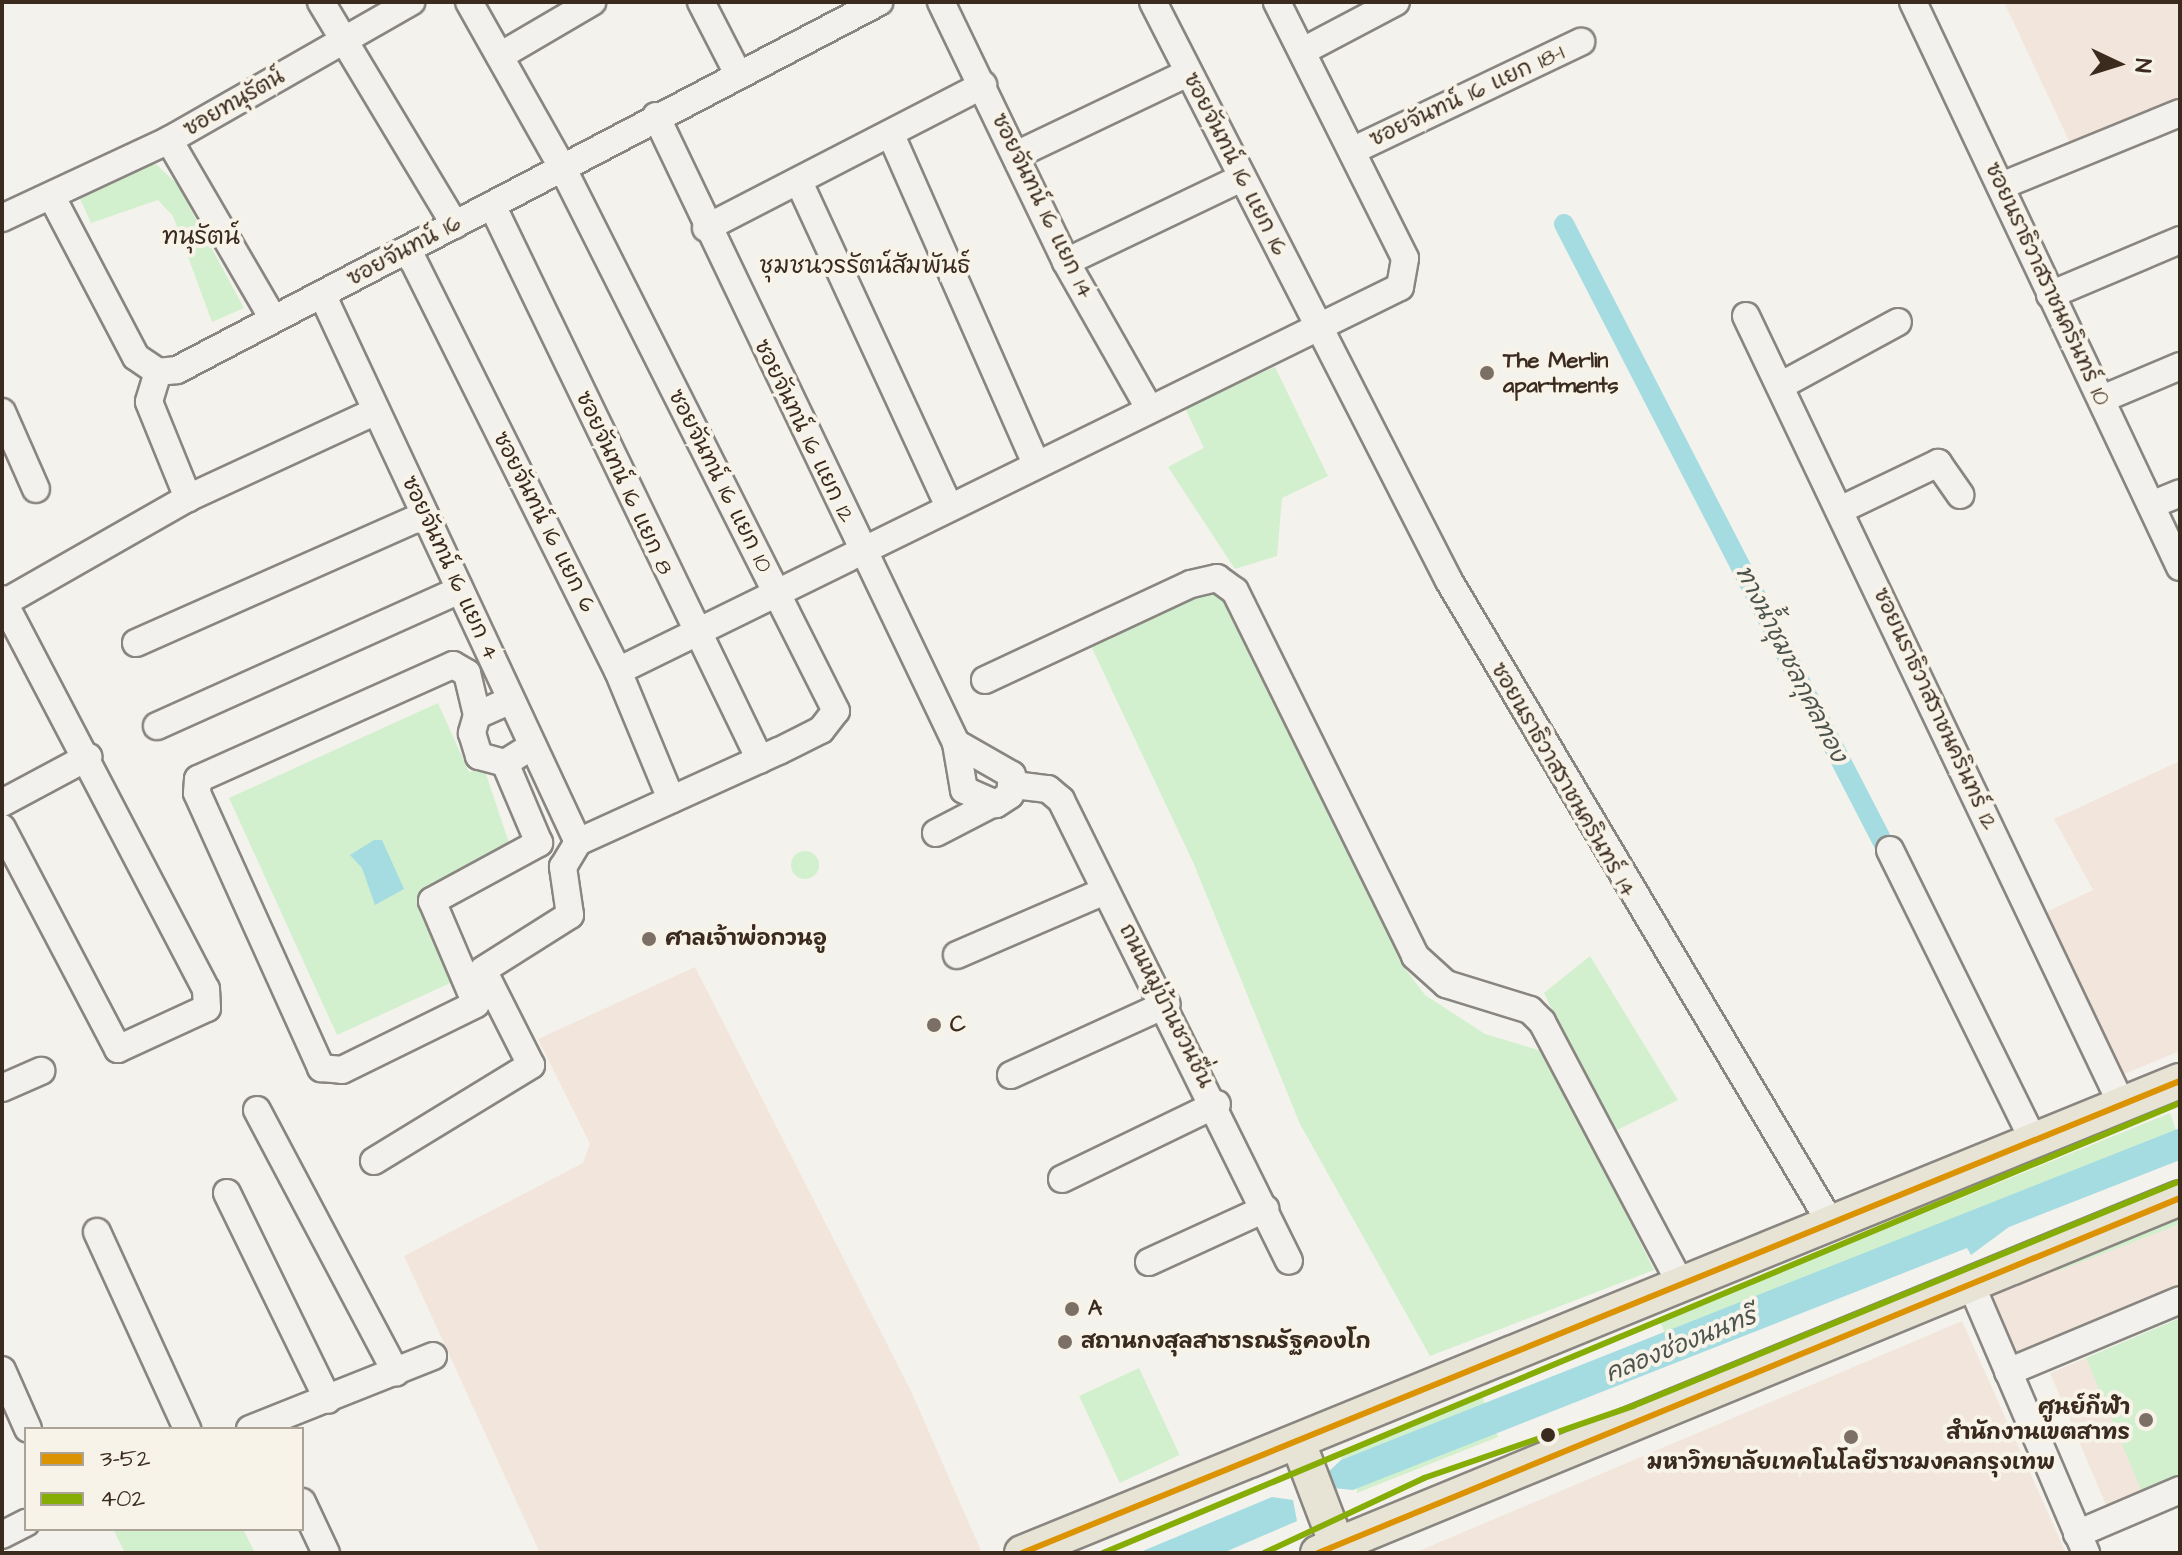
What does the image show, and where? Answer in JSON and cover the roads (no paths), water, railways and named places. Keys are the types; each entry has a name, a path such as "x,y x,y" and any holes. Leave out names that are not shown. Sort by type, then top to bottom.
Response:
{"main road":[{"path":"1022,1553 1299,1445 1830,1222 2180,1081"},
{"path":"1299,1445 1317,1497 1327,1549 2180,1198"}],"street":[{"path":"321,2 455,225"},
{"name":"ซอยทนุรัตน์","path":"53,199 169,140 411,2"},
{"name":"ซอยจันทน์ 16 แยก 10","path":"469,2 562,167 836,711 821,730 760,760"},
{"path":"500,56 592,2"},
{"path":"701,2 738,74"},
{"name":"ซอยจันทน์ 16","path":"158,372 177,370 656,116 879,2"},
{"name":"ซอยจันทน์ 16 แยก 14","path":"941,2 1066,262 1149,408"},
{"name":"ซอยจันทน์ 16 แยก 16","path":"1153,2 1316,326"},
{"path":"618,671 1035,462 1400,287 1405,273 1405,258 1277,2"},
{"name":"ซอยนราธิวาสราชนครินทร์ 10","path":"1913,2 2180,567"},
{"path":"1303,51 1392,3"},
{"name":"ซอยจันทน์ 16 แยก 18-1","path":"1352,151 1581,42"},
{"path":"1016,155 1188,73"},
{"path":"706,228 983,85"},
{"path":"2001,186 2180,113"},
{"name":"ซอยจันทน์ 16 แยก 12","path":"656,116 706,228 956,743"},
{"path":"891,135 1035,462"},
{"path":"169,140 273,319"},
{"path":"1066,262 1241,178"},
{"path":"799,182 949,506"},
{"path":"2,218 53,199 136,357 158,372 149,402 188,498"},
{"name":"ซอยจันทน์ 16 แยก 8","path":"492,205 695,633 760,760"},
{"path":"2050,295 2180,240"},
{"name":"ซอยจันทน์ 16 แยก 6","path":"408,250 618,671 671,799"},
{"name":"ซอยจันทน์ 16 แยก 4","path":"322,294 578,842"},
{"name":"ซอยนราธิวาสราชนครินทร์ 12","path":"1746,316 2121,1103"},
{"path":"1780,386 1898,322"},
{"name":"ซอยนราธิวาสราชนครินทร์ 14","path":"1316,326 1518,704 1830,1222"},
{"path":"2102,399 2180,366"},
{"path":"2,828 118,1049 207,1008 206,989 88,757 3,602 188,498 376,411"},
{"path":"2,412 36,489"},
{"path":"1840,510 1938,463 1960,495"},
{"path":"2151,505 2180,493"},
{"path":"136,643 425,515"},
{"path":"985,680 1191,584 1217,578 1235,591 1415,956 1446,984 1530,1010 1542,1022 1681,1285"},
{"path":"157,726 460,590"},
{"path":"505,763 539,843 432,901 476,1004 342,1070 321,1068 197,793 198,779 453,665 467,673 477,715 472,733 479,756 505,763 532,746"},
{"path":"477,715 511,700"},
{"path":"936,833 992,804 1014,785 1012,775 956,743"},
{"path":"956,743 964,790 992,804"},
{"path":"2,803 88,757"},
{"path":"374,1161 531,1065 483,970 570,915 563,867 578,842 760,760"},
{"name":"ถนนหมู่บ้านชวนชื่น","path":"1014,785 1048,789 1061,800 1217,1104 1289,1261"},
{"path":"1890,850 2033,1139"},
{"path":"957,955 1105,891"},
{"path":"1011,1075 1167,1004"},
{"path":"2,1088 41,1071"},
{"path":"1062,1179 1217,1104"},
{"path":"257,1110 396,1373"},
{"path":"227,1193 328,1400"},
{"path":"1149,1262 1265,1209"},
{"path":"97,1232 186,1427"},
{"path":"1970,1282 2082,1543 2180,1490"},
{"path":"2008,1372 2180,1300"},
{"path":"261,1427 433,1356"},
{"path":"2,1370 27,1427"},
{"path":"304,1506 326,1553"}],"water":[{"path":"374,840 382,840 404,889 375,905 362,868 350,855"},
{"name":"คลองช่องนนทรี","path":"2180,1128 2180,1160 2009,1227 1971,1255 1967,1248 1353,1490 1333,1488 1327,1473 1341,1460"},
{"path":"1272,1497 1293,1500 1297,1521 1223,1553 1138,1553"}],"waterway":[{"name":"ทางน้ำชุมชลกุศลทอง","path":"1564,224 1893,862"}],"place":[{"name":"The Merlin apartments","path":"1487,373"},
{"name":"ศาลเจ้าพ่อกวนอู","path":"649,939"},
{"name":"C","path":"934,1025"},
{"name":"A","path":"1072,1309"},
{"name":"สถานกงสุลสาธารณรัฐคองโก","path":"1065,1342"},
{"name":"ศูนย์กีฬา สำนักงานเขตสาทร","path":"2146,1420"},
{"name":"มหาวิทยาลัยเทคโนโลยีราชมงคลกรุงเทพ","path":"1851,1437"}],"district":[{"name":"ทนุรัตน์","path":"201,238"},
{"name":"ชุมชนวรรัตน์สัมพันธ์","path":"865,267"}]}
